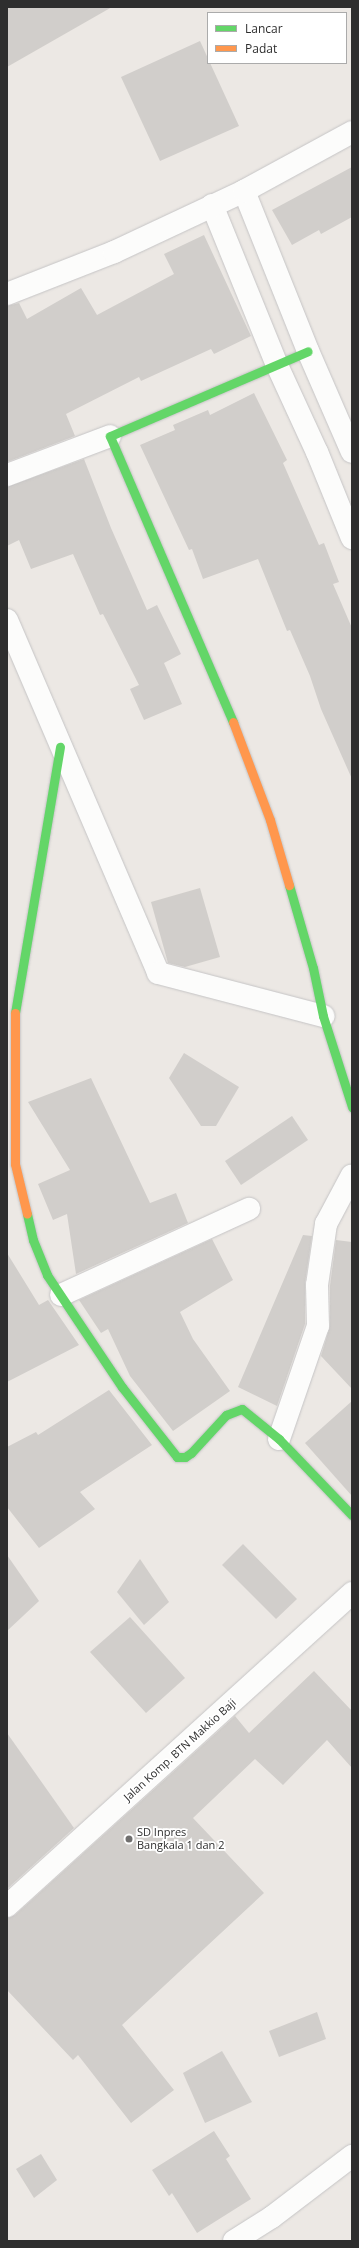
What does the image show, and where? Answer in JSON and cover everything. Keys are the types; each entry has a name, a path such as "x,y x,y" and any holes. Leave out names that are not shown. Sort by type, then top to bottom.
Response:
{"street":[{"path":"7,294 114,252 244,191 352,132"},
{"path":"244,191 308,351 351,445"},
{"path":"212,205 276,363 317,452 352,538"},
{"path":"7,476 110,436 276,363 308,351"},
{"path":"110,436 223,694 267,813 313,968 323,1016 352,1107"},
{"path":"8,624 158,973 323,1016"},
{"path":"60,747 15,1013 11,1149 33,1240 48,1274 122,1387 177,1457 185,1457 191,1453 226,1415 242,1408 279,1439 352,1515"},
{"path":"279,1439 318,1326 317,1285 326,1224 352,1175"},
{"path":"61,1295 249,1209"},
{"name":"Jalan Komp. BTN Makkio Baji","path":"7,1906 352,1593"},
{"path":"234,2241 272,2217 352,2156"}],"building":[{"path":"7,7 112,7 7,67"},
{"path":"200,41 207,56 207,64 211,64 239,126 160,161 121,77"},
{"path":"352,167 352,217 321,234 319,230 292,245 272,210"},
{"path":"204,235 251,336 214,354 211,349 141,381 139,377 66,414 75,436 7,462 7,306 19,303 27,319 81,288 97,315 174,274 164,254"},
{"path":"254,393 287,460 283,463 319,545 324,543 339,582 333,584 352,628 352,779 321,709 310,676 290,630 287,631 258,559 203,579 192,549 189,550 140,445 175,430 173,425 208,410 210,415"},
{"path":"84,459 111,528 147,610 157,605 181,654 164,663 182,704 144,720 130,689 139,685 103,614 100,615 73,554 31,569 19,540 7,546 7,487"},
{"path":"200,888 220,957 185,967 168,963 151,902"},
{"path":"184,1053 239,1087 216,1126 201,1126 169,1078"},
{"path":"91,1078 150,1203 176,1193 188,1223 76,1274 67,1214 53,1220 38,1184 70,1170 28,1102"},
{"path":"292,1116 308,1140 241,1185 225,1161"},
{"path":"303,1235 312,1236 305,1283 305,1324 277,1406 238,1387"},
{"path":"212,1239 233,1280 180,1312 193,1339 230,1391 173,1431 130,1376 108,1329 101,1333 79,1300"},
{"path":"336,1240 352,1242 352,1389 321,1356 330,1326 330,1286"},
{"path":"7,1253 39,1305 48,1300 79,1345 7,1382"},
{"path":"109,1390 152,1445 80,1492 95,1509 39,1548 7,1507 7,1447 36,1432 38,1435"},
{"path":"352,1401 352,1496 305,1443"},
{"path":"243,1544 297,1599 276,1619 222,1565"},
{"path":"7,1555 39,1601 7,1631"},
{"path":"140,1559 169,1602 144,1625 117,1592"},
{"path":"130,1617 185,1678 146,1713 90,1652"},
{"path":"314,1671 352,1711 352,1768 327,1740 283,1785 255,1759 193,1818 264,1893 122,2025 174,2090 131,2123 78,2055 73,2060 7,1990 7,1918 15,1915 235,1716 249,1733"},
{"path":"7,1733 74,1828 7,1889"},
{"path":"317,2012 326,2039 279,2057 269,2031"},
{"path":"222,2051 252,2102 205,2123 183,2073"},
{"path":"214,2131 230,2156 226,2159 251,2199 197,2233 172,2193 169,2196 152,2170"},
{"path":"41,2154 57,2180 34,2198 16,2169"}],"traffic: fast":[{"path":"233,722 110,436 308,351"},
{"path":"15,1013 60,747"},
{"path":"289,885 313,968 323,1016 352,1107"},
{"path":"27,1214 33,1240 47,1275 122,1387 177,1457 185,1457 191,1453 226,1415 242,1409 279,1439 352,1515"}],"traffic: slow":[{"path":"233,722 270,820 289,885"},
{"path":"15,1013 15,1164 27,1214"}],"place":[{"name":"SD Inpres Bangkala 1 dan 2","path":"129,1839"}]}
